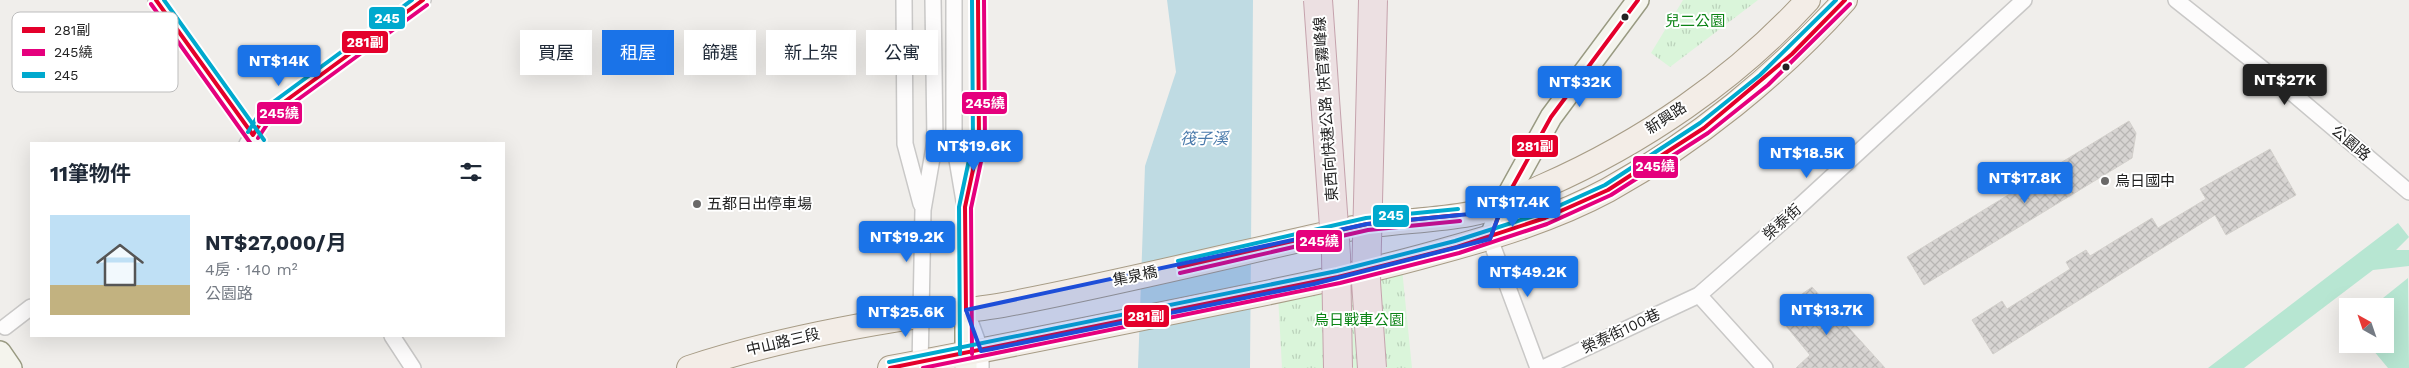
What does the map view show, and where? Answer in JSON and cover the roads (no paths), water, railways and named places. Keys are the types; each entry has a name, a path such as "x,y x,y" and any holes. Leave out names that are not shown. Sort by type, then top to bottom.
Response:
{"highway":[{"name":"東西向快速公路 快官霧峰線","path":"1318,0 1336,255 1338,368"},
{"path":"1372,368 1366,282 1373,0"}],"main road":[{"name":"新興路","path":"1503,204 1579,171 1670,117 1718,83 1770,38 1808,0"},
{"name":"新興路","path":"1490,239 1536,222 1607,190 1684,142 1747,94 1811,38 1845,0"},
{"name":"集泉橋","path":"996,306 1367,224 1470,214 1503,204"},
{"path":"890,368 921,366 978,358 1351,276 1490,239"},
{"name":"中山路三段","path":"689,368 790,339 922,315 996,306"}],"street":[{"path":"156,0 164,12"},
{"path":"178,32 253,141 265,116 423,0"},
{"path":"904,0 905,144 923,210"},
{"path":"921,366 923,210 934,142 933,0"},
{"path":"954,0 954,142 965,207 966,310 978,358"},
{"path":"965,207 979,142 978,0"},
{"path":"1538,368 1490,239 1503,204 1551,117 1638,0"},
{"name":"榮泰街","path":"1699,295 1789,216 2024,0"},
{"name":"公園路","path":"2176,0 2278,81 2409,192"},
{"path":"1346,368 1351,276"},
{"path":"1351,276 1365,368"},
{"path":"1699,295 1765,368"},
{"name":"榮泰街100巷","path":"1543,368 1699,295"},
{"path":"5,327 30,308"},
{"path":"393,337 413,368"},
{"path":"0,352 11,368"}],"water":[{"name":"筏子溪","path":"1167,0 1253,0 1250,368 1138,368 1145,166 1176,72"}],"place":[{"name":"烏日國中","path":"2105,181"},
{"name":"五都日出停車場","path":"697,204"}],"park label":[{"name":"兒二公園","path":"1695,21"},
{"name":"烏日戰車公園","path":"1359,320"}]}
